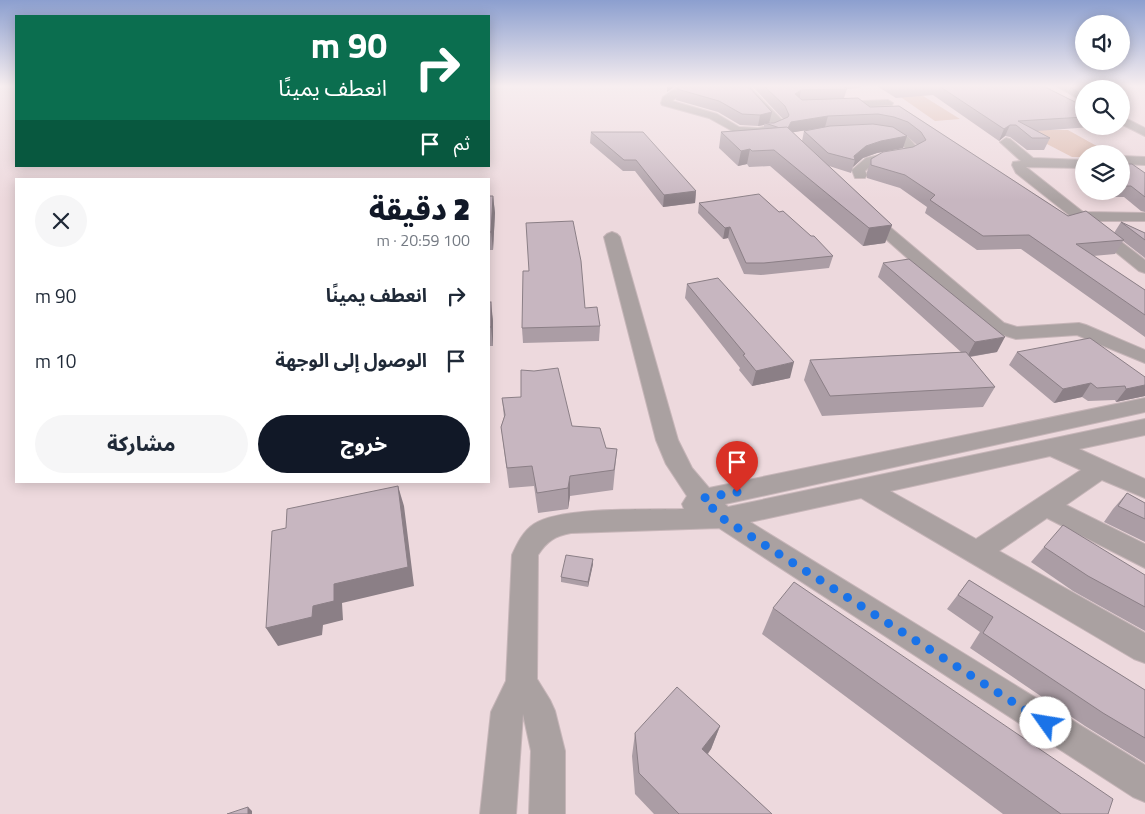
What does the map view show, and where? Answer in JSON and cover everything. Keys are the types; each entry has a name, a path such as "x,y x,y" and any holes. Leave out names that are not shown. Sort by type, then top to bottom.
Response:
{"street":[{"path":"726,124 736,130 758,131 771,130 779,127 778,124"},
{"path":"1130,125 1145,133"},
{"path":"860,175 858,170 864,163 878,157 914,151 913,147 892,134 880,131 863,131"},
{"path":"1006,142 1030,165 1075,164"},
{"path":"1075,160 1030,165 1016,172 1079,222 1145,268"},
{"path":"1130,161 1145,161"},
{"path":"1130,166 1141,174"},
{"path":"859,208 997,327 1016,333 1071,328 1079,329 1145,357"},
{"path":"1079,222 1104,217 1145,217"},
{"path":"1104,217 1118,228"},
{"path":"1079,222 1118,228 1145,228"},
{"path":"1079,222 1145,280"},
{"path":"612,237 667,440 676,465 689,484 722,518 1145,785"},
{"path":"667,518 703,498 1145,405"},
{"path":"498,814 507,712 521,683 525,555 531,541 544,530 553,525 667,518 722,518 866,489 1145,427"},
{"path":"1054,448 1145,489"},
{"path":"977,552 1101,469"},
{"path":"866,489 1145,649"},
{"path":"1045,506 1145,557"},
{"path":"521,683 539,711 548,751 547,814"}],"shaded area":[{"path":"1020,130 1068,130 1095,145 1075,145 1075,157"}],"building":[{"path":"768,124 790,124 788,128 780,128"},
{"path":"873,124 893,127 907,136 866,146 854,156 855,160 828,153 804,131 830,126"},
{"path":"911,124 927,124 1068,216 1086,211 1124,240 1076,244 1145,290 1145,315 1029,235 983,236 930,200 935,195 905,175 871,165 871,159 883,152 913,147 926,140 921,132"},
{"path":"996,124 1024,124 1050,138 1032,138 1016,125 1010,125 1004,129"},
{"path":"787,127 892,225 869,228 774,150 752,151 750,149 741,151 721,132"},
{"path":"591,132 643,132 696,191 664,195 636,160 624,160"},
{"path":"1130,164 1132,164 1145,173 1145,197 1131,186"},
{"path":"759,194 779,212 783,211 811,236 814,236 833,256 746,263 730,227 725,228 699,203"},
{"path":"490,196 493,196 491,232"},
{"path":"573,221 581,261 585,308 597,307 600,326 522,328 523,271 529,271 526,223"},
{"path":"1121,222 1145,233 1145,240"},
{"path":"909,259 1005,337 975,342 883,263"},
{"path":"718,278 794,362 756,371 743,355 745,354 687,284"},
{"path":"490,302 491,302 490,327"},
{"path":"1090,338 1145,377 1145,385 1126,389 1125,386 1097,388 1091,383 1063,389 1017,352"},
{"path":"966,352 995,387 830,396 810,360"},
{"path":"558,368 572,426 600,428 606,448 617,449 614,470 570,476 568,488 537,493 532,466 507,468 501,427 505,415 502,398 521,397 521,370 534,371"},
{"path":"398,486 408,567 334,584 334,601 313,606 312,617 266,628 272,531 286,528 287,509"},
{"path":"1127,493 1145,503 1145,519 1118,506"},
{"path":"1063,525 1145,575 1145,607 1088,576 1044,547"},
{"path":"566,555 593,559 588,582 561,577"},
{"path":"969,580 1145,690 1145,738 1103,713 983,633 993,617 958,595"},
{"path":"794,582 1113,799 1108,814 1061,814 773,608"},
{"path":"677,687 720,726 702,749 772,814 679,814 639,773 635,733"},
{"path":"248,807 248,814 227,814"}],"route":[{"path":"737,492 703,498 722,518 1046,723"}]}
